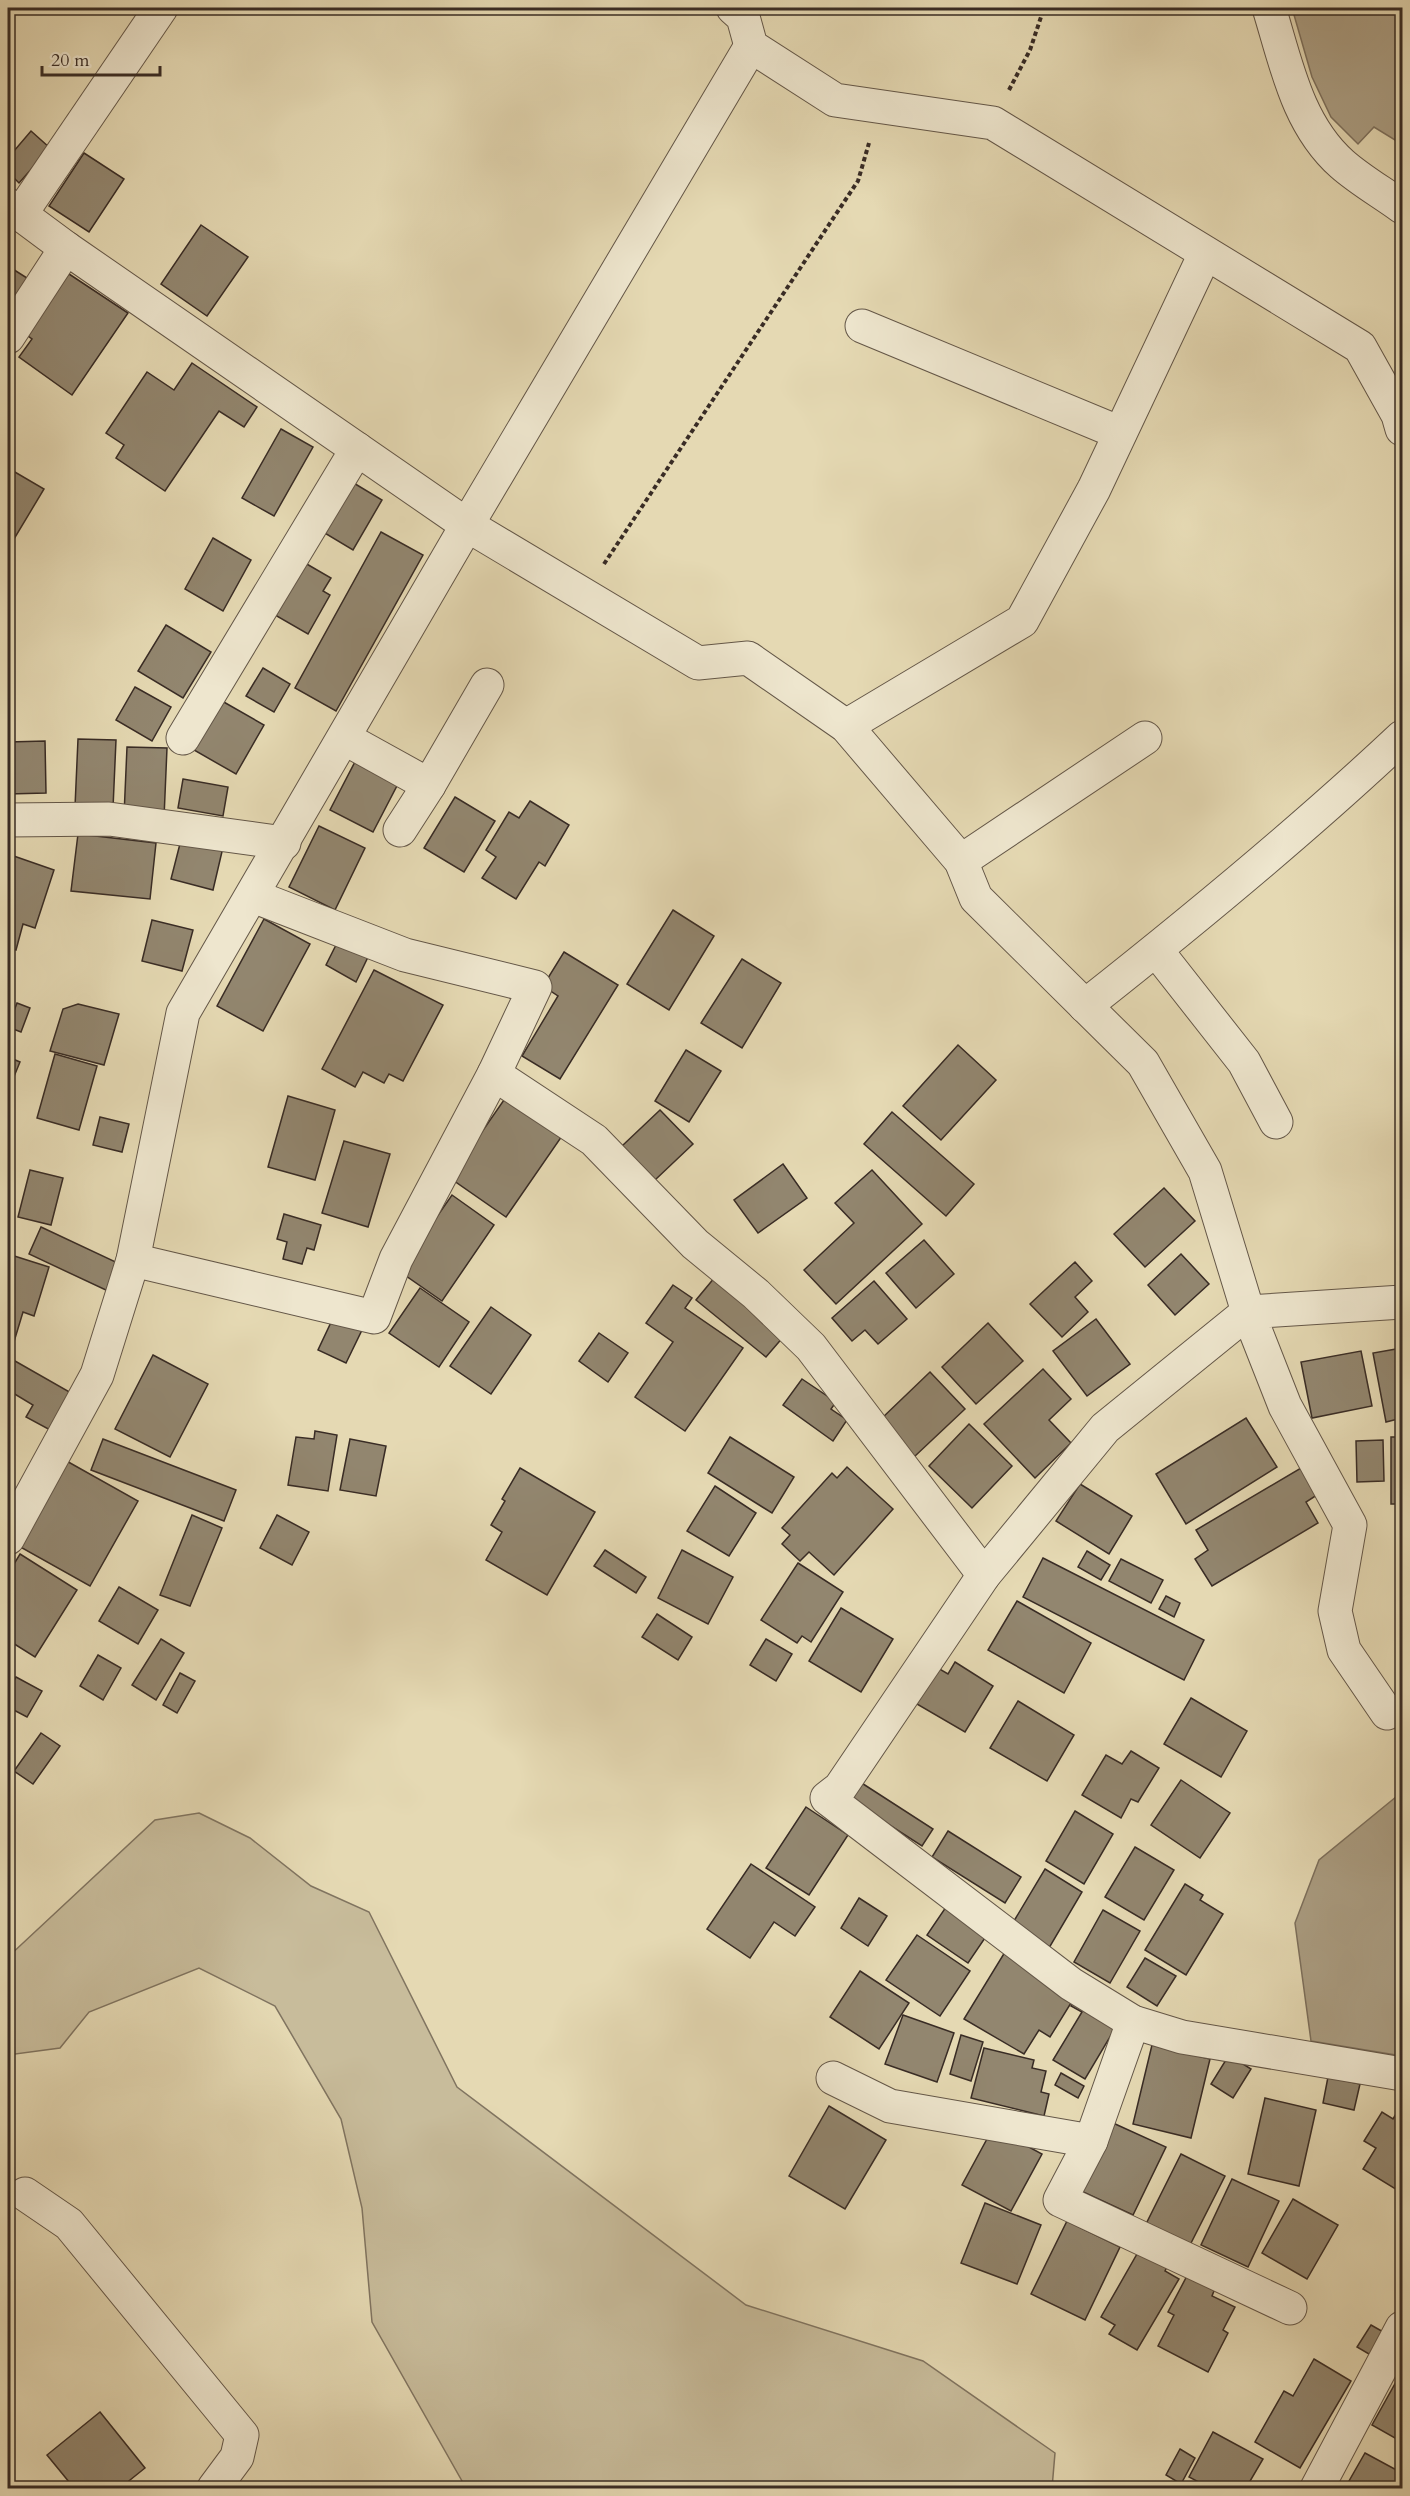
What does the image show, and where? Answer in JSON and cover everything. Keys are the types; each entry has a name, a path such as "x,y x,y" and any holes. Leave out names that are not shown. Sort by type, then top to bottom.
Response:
{"street":[{"path":"161,8 14,209 66,248 467,525 698,663 748,658 846,726 961,861 976,897 1143,1063 1205,1171 1248,1312 1285,1406 1350,1526 1335,1611 1344,1650 1387,1713"},
{"path":"733,8 743,18 751,46 835,100 993,123 1360,347 1398,415 1402,429"},
{"path":"1269,8 1296,99 1319,138 1342,164 1402,207"},
{"path":"8,1538 97,1375 133,1260 183,1013 467,525 751,46"},
{"path":"8,337 66,248"},
{"path":"846,726 1022,621 1094,489 1205,254"},
{"path":"862,326 1120,433"},
{"path":"183,738 357,449"},
{"path":"400,830 429,785 487,684"},
{"path":"1085,1006 1217,902 1351,786 1402,737"},
{"path":"344,738 429,785"},
{"path":"961,861 1145,738"},
{"path":"8,820 108,819 284,843"},
{"path":"133,1260 374,1317 396,1259 494,1074 535,987 405,955 253,896"},
{"path":"1156,950 1244,1062 1276,1122"},
{"path":"494,1074 594,1140 695,1244 756,1294 811,1347 984,1575"},
{"path":"1402,1302 1248,1312 1105,1428 984,1575 840,1788 826,1798 1071,1984 1133,2022 1182,2037 1402,2074"},
{"path":"1133,2022 1091,2141 1060,2200 1290,2308"},
{"path":"833,2078 890,2106 1091,2141"},
{"path":"25,2194 69,2224 243,2435 237,2457 214,2488"},
{"path":"1317,2488 1402,2328"}],"path":[{"path":"993,123 1030,50 1044,8"},
{"path":"584,595 858,181 880,106"}],"shaded area":[{"path":"1292,8 1402,8 1402,131 1395,140 1374,127 1358,144 1331,117 1312,77"},
{"path":"1402,1792 1402,2056 1311,2041 1295,1923 1319,1860"},
{"path":"199,1813 250,1838 311,1886 369,1912 457,2087 746,2305 923,2361 1055,2453 1052,2488 466,2488 372,2322 362,2208 341,2119 275,2006 199,1968 89,2012 60,2048 8,2055 8,1957 155,1820"}],"building":[{"path":"31,131 50,148 19,183 8,172 8,158"},
{"path":"84,153 124,179 89,232 49,206"},
{"path":"201,225 248,257 207,316 161,284"},
{"path":"8,266 27,278 8,311"},
{"path":"63,270 128,313 72,395 19,357 32,339 21,331"},
{"path":"192,363 257,407 244,427 219,411 165,491 116,458 124,445 106,433 147,372 174,390"},
{"path":"281,429 313,447 274,516 242,498"},
{"path":"8,468 44,489 8,549"},
{"path":"352,482 382,500 353,550 323,532"},
{"path":"381,532 423,555 336,711 295,688"},
{"path":"213,538 251,560 223,611 185,589"},
{"path":"305,563 331,578 323,591 330,595 308,634 275,615"},
{"path":"166,625 211,652 183,698 138,671"},
{"path":"263,668 290,684 274,712 246,696"},
{"path":"135,687 171,707 152,741 116,720"},
{"path":"222,701 264,725 236,774 194,750"},
{"path":"78,739 116,740 113,808 75,807"},
{"path":"45,741 46,793 8,794 8,742"},
{"path":"127,747 167,748 164,818 124,816"},
{"path":"358,756 401,778 373,832 330,810"},
{"path":"183,779 228,787 223,816 178,808"},
{"path":"455,797 495,821 464,872 424,848"},
{"path":"530,801 569,825 545,866 539,862 516,899 482,878 496,857 486,850 509,812 519,818"},
{"path":"319,826 365,848 335,910 289,887"},
{"path":"183,832 224,843 213,890 171,879"},
{"path":"78,834 156,843 150,899 71,891"},
{"path":"8,854 54,870 35,928 23,924 16,950 8,947"},
{"path":"673,910 714,936 669,1010 627,984"},
{"path":"264,919 310,944 263,1031 217,1006"},
{"path":"152,920 193,930 182,971 142,961"},
{"path":"338,941 368,957 356,982 326,965"},
{"path":"564,952 618,985 560,1079 522,1056 558,996 543,986"},
{"path":"742,959 781,983 742,1048 701,1023"},
{"path":"374,970 443,1005 403,1081 389,1074 384,1083 363,1072 355,1087 322,1069"},
{"path":"17,1003 30,1008 21,1032 8,1027"},
{"path":"78,1004 119,1014 104,1065 50,1051 63,1009"},
{"path":"958,1045 996,1080 941,1140 903,1106"},
{"path":"686,1050 721,1071 689,1122 655,1101"},
{"path":"55,1054 97,1066 79,1130 37,1118"},
{"path":"8,1057 20,1062 8,1091"},
{"path":"288,1096 335,1110 315,1180 268,1167"},
{"path":"506,1097 562,1136 506,1217 450,1178"},
{"path":"660,1110 693,1144 655,1180 622,1146"},
{"path":"892,1112 974,1184 946,1216 864,1144"},
{"path":"100,1117 129,1124 122,1152 93,1145"},
{"path":"344,1141 390,1154 368,1227 322,1213"},
{"path":"783,1164 807,1198 758,1233 734,1200"},
{"path":"30,1170 63,1178 51,1225 18,1217"},
{"path":"872,1170 922,1224 836,1304 804,1270 854,1223 835,1203"},
{"path":"1164,1188 1195,1221 1145,1267 1114,1234"},
{"path":"452,1195 494,1225 442,1301 399,1271"},
{"path":"284,1214 321,1225 314,1250 307,1248 302,1264 283,1259 287,1242 277,1239"},
{"path":"41,1227 120,1264 108,1291 29,1254"},
{"path":"924,1240 954,1274 916,1308 886,1273"},
{"path":"8,1254 49,1267 34,1316 23,1312 13,1345 8,1343"},
{"path":"1181,1254 1209,1284 1175,1315 1148,1285"},
{"path":"1075,1262 1092,1281 1075,1297 1088,1312 1062,1337 1030,1304"},
{"path":"720,1271 790,1329 766,1357 696,1300"},
{"path":"874,1281 907,1319 878,1344 865,1330 852,1341 832,1318"},
{"path":"673,1285 692,1298 685,1308 743,1348 685,1431 635,1397 673,1342 646,1323"},
{"path":"420,1288 469,1322 439,1367 389,1333"},
{"path":"491,1307 531,1335 491,1394 450,1366"},
{"path":"334,1316 362,1330 346,1363 318,1350"},
{"path":"1096,1319 1130,1364 1087,1396 1053,1351"},
{"path":"988,1323 1023,1361 976,1404 942,1367"},
{"path":"599,1333 628,1353 608,1382 579,1361"},
{"path":"1402,1348 1402,1418 1386,1422 1373,1353"},
{"path":"1361,1351 1372,1406 1312,1418 1301,1362"},
{"path":"153,1355 208,1384 170,1457 115,1429"},
{"path":"8,1357 73,1394 52,1431 26,1417 33,1405 8,1390"},
{"path":"1043,1369 1071,1399 1049,1420 1071,1443 1035,1478 984,1424"},
{"path":"930,1372 965,1409 914,1457 880,1420"},
{"path":"802,1379 836,1402 831,1409 847,1420 833,1441 783,1405"},
{"path":"1246,1418 1277,1467 1186,1524 1156,1474"},
{"path":"969,1424 1012,1466 972,1508 929,1466"},
{"path":"315,1431 337,1435 328,1491 288,1485 296,1437 314,1439"},
{"path":"730,1437 794,1477 772,1513 708,1473"},
{"path":"1391,1437 1402,1437 1402,1504 1391,1504"},
{"path":"103,1439 236,1490 224,1521 91,1470"},
{"path":"350,1439 386,1446 376,1496 340,1490"},
{"path":"1383,1440 1384,1481 1357,1482 1356,1441"},
{"path":"63,1459 138,1501 90,1586 15,1544"},
{"path":"847,1467 893,1509 834,1575 809,1552 800,1561 782,1544 790,1535 782,1528 832,1473 837,1478"},
{"path":"520,1468 595,1512 547,1595 486,1560 502,1532 491,1525 505,1501 502,1499"},
{"path":"1301,1468 1317,1495 1306,1502 1318,1523 1212,1586 1195,1559 1208,1550 1196,1530"},
{"path":"1080,1484 1132,1516 1109,1554 1056,1521"},
{"path":"715,1486 756,1513 729,1556 687,1531"},
{"path":"192,1515 222,1528 190,1606 160,1595"},
{"path":"277,1515 309,1532 292,1565 260,1548"},
{"path":"605,1550 646,1577 636,1593 594,1566"},
{"path":"682,1550 733,1577 708,1624 658,1598"},
{"path":"1087,1551 1110,1565 1101,1580 1078,1567"},
{"path":"20,1554 77,1590 35,1657 8,1640 8,1574"},
{"path":"1043,1558 1204,1640 1184,1680 1023,1597"},
{"path":"1121,1559 1163,1580 1151,1603 1109,1581"},
{"path":"798,1563 843,1592 811,1642 802,1636 797,1643 761,1620"},
{"path":"119,1587 158,1610 138,1644 99,1621"},
{"path":"1166,1596 1180,1603 1174,1617 1159,1609"},
{"path":"1017,1601 1091,1643 1064,1693 988,1650"},
{"path":"841,1608 893,1639 861,1692 809,1661"},
{"path":"657,1614 692,1637 678,1660 642,1637"},
{"path":"161,1639 184,1653 156,1700 132,1685"},
{"path":"766,1639 792,1654 776,1681 750,1665"},
{"path":"98,1655 121,1668 103,1700 80,1686"},
{"path":"955,1662 993,1686 965,1732 910,1700 931,1664 948,1674"},
{"path":"180,1673 195,1681 177,1713 163,1705"},
{"path":"16,1677 42,1691 27,1717 8,1707 8,1692"},
{"path":"1191,1698 1247,1731 1221,1777 1164,1744"},
{"path":"1018,1701 1074,1735 1047,1781 990,1748"},
{"path":"41,1733 60,1746 33,1784 14,1771"},
{"path":"1131,1751 1159,1768 1138,1802 1131,1799 1121,1818 1082,1795 1106,1755 1122,1764"},
{"path":"857,1780 933,1829 922,1846 846,1797"},
{"path":"1181,1780 1230,1813 1200,1858 1151,1825"},
{"path":"806,1807 848,1835 809,1895 766,1868"},
{"path":"1075,1811 1113,1834 1084,1884 1046,1861"},
{"path":"948,1831 1021,1877 1005,1903 932,1857"},
{"path":"1135,1847 1174,1870 1144,1920 1105,1897"},
{"path":"751,1864 815,1907 795,1936 774,1922 750,1958 707,1929"},
{"path":"1045,1869 1082,1892 1049,1948 1011,1926"},
{"path":"1185,1884 1203,1895 1200,1900 1223,1914 1186,1975 1145,1950"},
{"path":"859,1898 887,1916 868,1946 841,1928"},
{"path":"946,1907 987,1935 968,1963 927,1935"},
{"path":"1103,1910 1140,1931 1110,1983 1074,1962"},
{"path":"917,1935 970,1971 940,2016 886,1980"},
{"path":"1008,1947 1079,1990 1050,2037 1039,2030 1024,2054 964,2019"},
{"path":"1145,1958 1176,1976 1157,2006 1127,1987"},
{"path":"860,1971 909,2003 879,2049 830,2017"},
{"path":"1078,1994 1120,2020 1085,2079 1053,2060 1082,2012 1071,2006"},
{"path":"903,2015 954,2033 937,2082 885,2064"},
{"path":"961,2035 983,2042 971,2081 950,2074"},
{"path":"1152,2045 1210,2059 1191,2138 1133,2124"},
{"path":"984,2048 1034,2060 1032,2068 1046,2071 1041,2092 1049,2094 1044,2116 971,2098"},
{"path":"1229,2055 1251,2069 1233,2098 1211,2084"},
{"path":"1061,2073 1084,2086 1078,2098 1055,2085"},
{"path":"1328,2077 1360,2084 1354,2110 1323,2103"},
{"path":"1265,2098 1316,2110 1299,2186 1248,2174"},
{"path":"1402,2104 1402,2193 1363,2169 1376,2148 1364,2141 1382,2112 1393,2119"},
{"path":"829,2106 886,2140 845,2209 789,2176"},
{"path":"1113,2123 1166,2147 1133,2215 1081,2191"},
{"path":"993,2128 1042,2154 1011,2211 962,2185"},
{"path":"1181,2154 1225,2176 1190,2245 1146,2224"},
{"path":"1232,2179 1279,2201 1248,2267 1201,2245"},
{"path":"1293,2199 1338,2225 1307,2279 1262,2253"},
{"path":"985,2203 1041,2225 1017,2284 961,2263"},
{"path":"1067,2221 1120,2247 1085,2320 1031,2294"},
{"path":"1141,2247 1169,2263 1165,2271 1179,2279 1137,2350 1109,2334 1115,2325 1101,2317"},
{"path":"1189,2272 1216,2286 1212,2296 1235,2307 1223,2330 1228,2333 1208,2372 1158,2346 1174,2315 1168,2312"},
{"path":"1371,2325 1387,2334 1374,2357 1357,2347"},
{"path":"1314,2359 1351,2381 1300,2468 1255,2442 1284,2391 1293,2396"},
{"path":"1402,2374 1402,2442 1372,2425"},
{"path":"100,2412 145,2468 120,2488 74,2488 47,2455"},
{"path":"1213,2432 1263,2459 1246,2488 1210,2488 1189,2477"},
{"path":"1180,2449 1195,2458 1181,2484 1166,2475"},
{"path":"1365,2453 1402,2473 1402,2488 1345,2488"}]}
